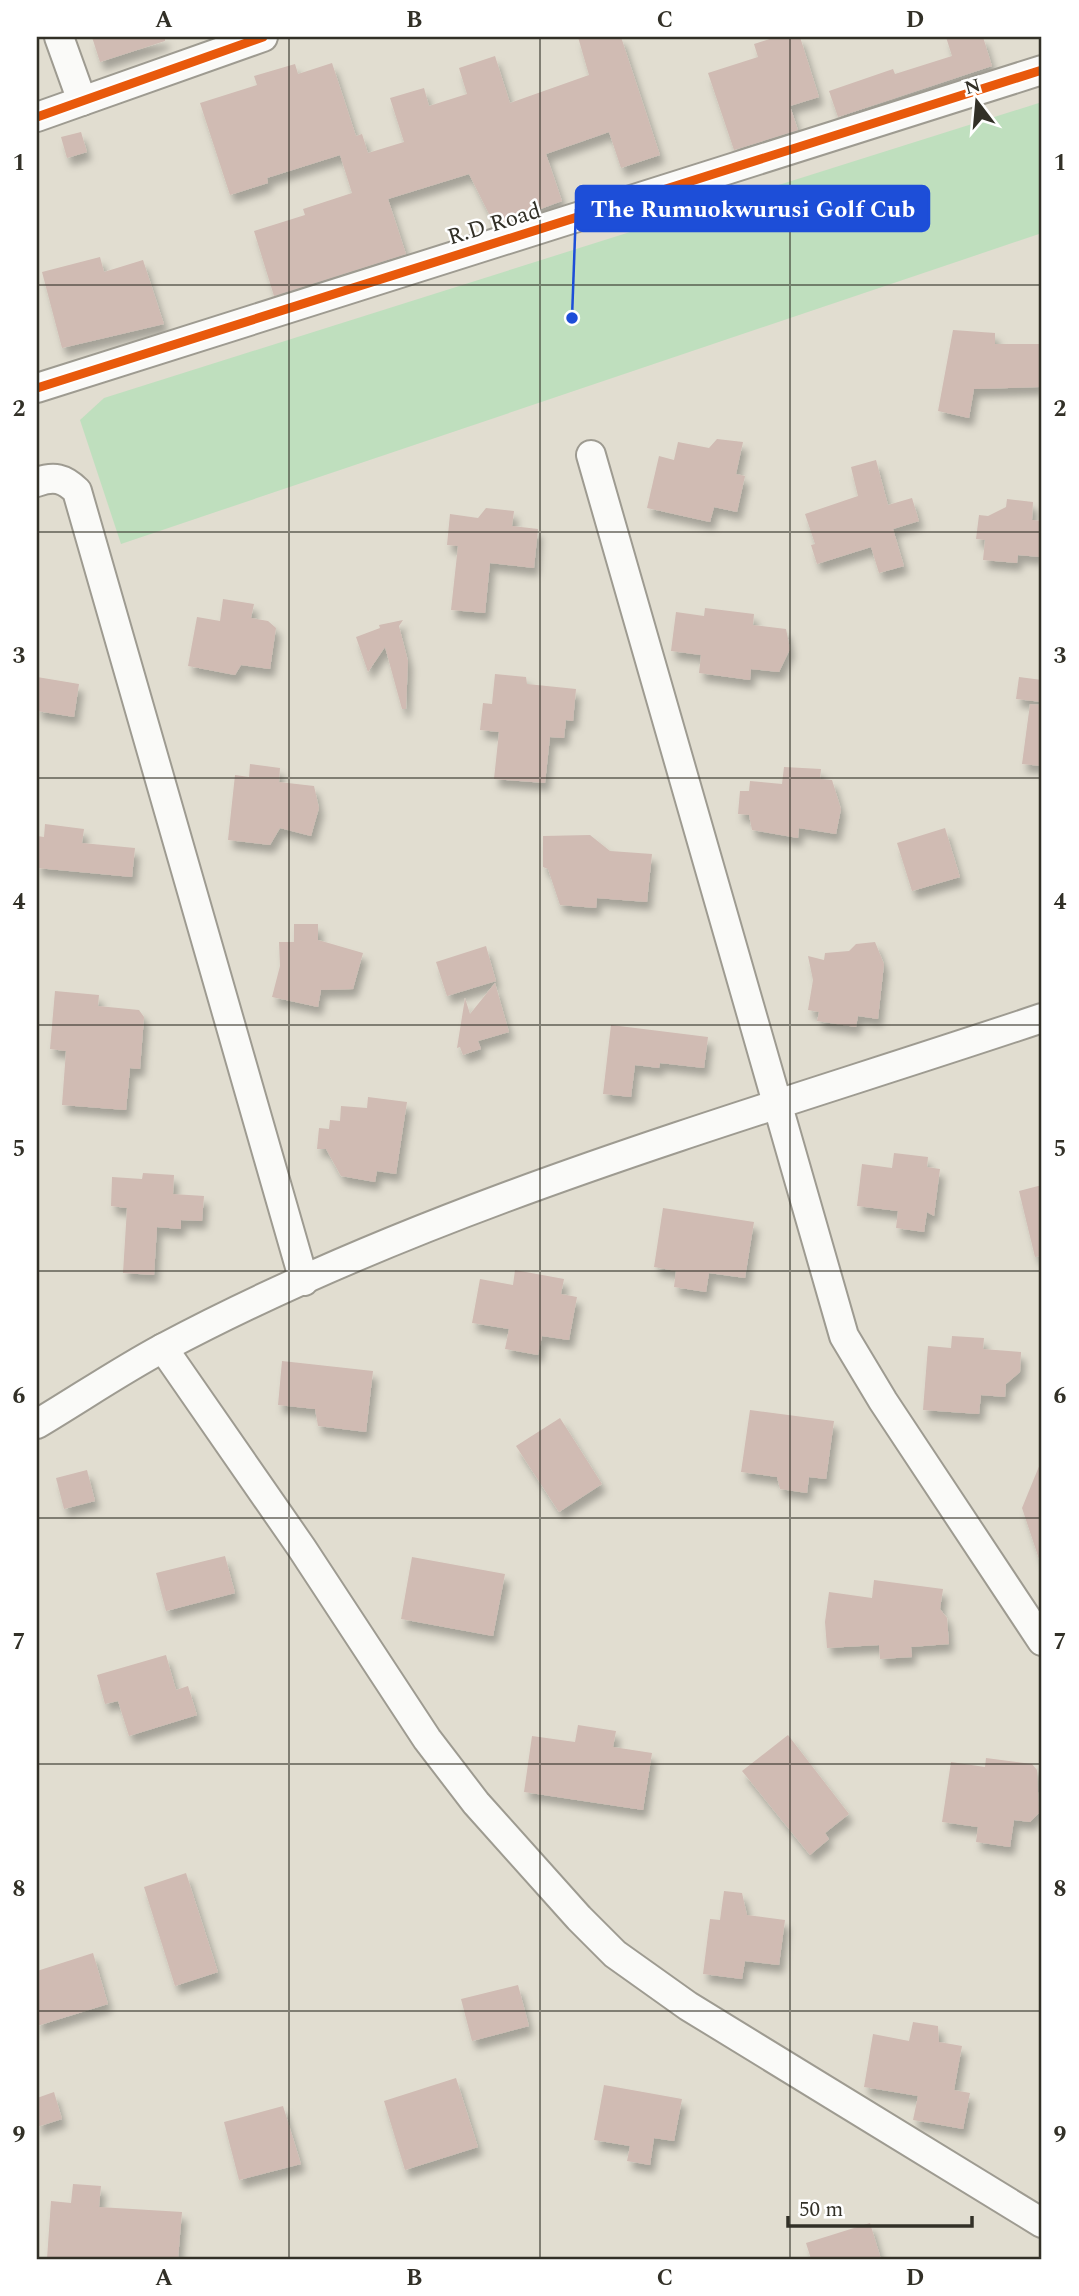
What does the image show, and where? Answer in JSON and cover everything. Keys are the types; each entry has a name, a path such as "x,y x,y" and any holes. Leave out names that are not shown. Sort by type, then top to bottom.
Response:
{"street":[{"path":"59,37 82,101"},
{"path":"37,117 263,37"},
{"name":"R.D Road","path":"37,388 1042,70"},
{"path":"591,455 780,1105 844,1336 883,1401 1042,1641"},
{"path":"37,482 49,478 66,480 77,491 304,1280"},
{"path":"37,1424 163,1349 304,1280 590,1167 1042,1018"},
{"path":"163,1349 301,1547 427,1739 477,1803 579,1918 615,1954 762,2054 1042,2223"}],"green space":[{"path":"1042,102 1042,233 121,544 80,420 104,398"}],"building":[{"path":"92,37 165,37 165,41 100,62"},
{"path":"578,37 621,37 660,155 621,168 609,132 546,154 562,201 495,226 469,174 388,199 406,254 274,296 254,231 305,215 303,209 352,193 340,155 267,178 268,183 230,195 200,103 257,85 254,76 295,64 298,74 332,63 356,136 362,134 368,153 404,142 390,98 424,88 429,106 467,94 459,68 495,56 510,103 589,75"},
{"path":"776,37 800,37 819,97 790,106 798,130 734,150 708,73 758,57 754,44"},
{"path":"946,37 983,37 992,66 838,117 829,91 893,69 895,74 952,56"},
{"path":"81,132 87,152 67,158 61,137"},
{"path":"100,257 104,272 143,260 164,324 62,348 42,272"},
{"path":"953,330 995,333 995,344 1042,344 1039,387 974,389 969,418 938,411"},
{"path":"717,439 743,442 736,474 745,476 737,512 714,507 710,522 647,508 659,456 674,460 678,442 709,448"},
{"path":"876,460 888,505 912,498 919,521 893,529 904,566 879,573 871,547 817,564 811,545 815,544 805,514 858,496 851,467"},
{"path":"1007,499 1033,502 1032,520 1042,521 1040,557 1018,555 1017,563 983,560 985,540 976,539 979,515 988,516 1006,507"},
{"path":"486,508 514,511 512,526 538,529 534,568 490,563 485,613 451,610 458,546 447,545 450,514 478,518"},
{"path":"223,599 254,604 251,618 268,621 276,628 270,669 241,665 235,675 188,666 197,617 220,621"},
{"path":"705,608 754,614 753,625 786,629 790,649 779,672 751,669 750,680 699,673 701,655 671,651 676,612 704,616"},
{"path":"403,620 399,626 408,661 406,709 402,709 385,647 368,672 356,637 380,628 379,625"},
{"path":"495,674 526,677 527,684 576,689 573,721 566,720 564,738 550,737 545,783 494,779 499,732 480,730 483,703 492,704"},
{"path":"37,677 79,684 74,717 37,711"},
{"path":"1019,677 1042,680 1042,702 1016,699"},
{"path":"1030,704 1042,705 1042,766 1022,764"},
{"path":"250,764 280,768 279,782 314,786 319,808 311,836 280,828 270,845 228,840 235,775 249,777"},
{"path":"784,767 821,769 820,779 832,780 841,809 836,834 799,828 798,838 752,830 749,815 738,814 740,791 749,791 750,781 782,784"},
{"path":"45,824 84,829 82,843 135,848 132,877 37,868 37,836 44,837"},
{"path":"945,828 960,877 912,891 897,843"},
{"path":"590,835 610,851 652,854 647,902 597,898 596,908 560,905 548,869 543,867 543,836"},
{"path":"294,924 318,924 318,940 363,953 353,989 321,990 318,1007 272,997 280,966 279,942 294,942"},
{"path":"875,942 884,964 878,1019 858,1016 856,1027 817,1021 819,1012 808,1010 813,980 808,956 824,960 825,953 849,951 856,944"},
{"path":"486,946 496,981 447,996 436,962"},
{"path":"495,983 509,1032 478,1041 481,1049 463,1055 460,1047 457,1048 465,998 470,1014"},
{"path":"55,991 99,995 98,1006 139,1010 144,1017 140,1069 130,1068 126,1110 62,1105 66,1051 50,1049"},
{"path":"611,1025 708,1037 704,1068 660,1063 659,1068 635,1065 631,1097 603,1094"},
{"path":"368,1097 407,1102 396,1174 377,1171 375,1182 341,1176 326,1149 317,1149 319,1128 329,1129 330,1120 340,1121 341,1106 367,1108"},
{"path":"894,1153 928,1157 927,1167 940,1169 934,1216 927,1212 924,1232 896,1228 898,1211 857,1206 862,1164 892,1168"},
{"path":"143,1173 174,1175 173,1194 204,1196 202,1221 181,1220 181,1229 157,1227 154,1275 123,1273 127,1208 111,1206 112,1177 142,1179"},
{"path":"1042,1185 1042,1256 1035,1257 1019,1191"},
{"path":"663,1208 754,1222 745,1278 709,1273 706,1292 674,1287 676,1271 654,1267"},
{"path":"515,1270 564,1279 561,1294 577,1297 569,1340 542,1336 538,1355 505,1349 509,1329 472,1323 480,1279 513,1285"},
{"path":"952,1336 984,1338 983,1349 1021,1352 1020,1372 1006,1384 1005,1397 981,1395 979,1414 923,1410 928,1346 951,1348"},
{"path":"282,1361 373,1371 366,1432 318,1426 315,1409 278,1405"},
{"path":"750,1410 834,1421 826,1479 809,1477 807,1493 780,1489 777,1477 741,1472"},
{"path":"560,1418 602,1484 559,1512 516,1446"},
{"path":"1042,1459 1042,1558 1039,1559 1022,1508"},
{"path":"87,1470 95,1501 64,1509 56,1478"},
{"path":"225,1556 235,1593 166,1611 156,1573"},
{"path":"412,1557 505,1574 493,1636 401,1619"},
{"path":"874,1580 943,1589 940,1609 947,1618 949,1644 911,1647 912,1657 880,1659 879,1645 827,1648 825,1622 829,1592 872,1598"},
{"path":"166,1655 176,1690 188,1686 197,1715 129,1736 118,1701 105,1704 97,1675"},
{"path":"578,1725 616,1731 613,1747 652,1753 643,1810 524,1792 532,1736 575,1742"},
{"path":"788,1735 849,1814 825,1833 829,1839 810,1855 742,1771"},
{"path":"986,1758 1032,1764 1037,1770 1039,1813 1030,1822 1014,1820 1010,1847 976,1842 978,1827 942,1822 951,1762 985,1767"},
{"path":"186,1873 218,1972 175,1986 144,1887"},
{"path":"724,1891 742,1893 747,1915 785,1920 779,1965 745,1961 742,1979 703,1974 710,1919 720,1920"},
{"path":"93,1953 108,2004 37,2026 37,1971"},
{"path":"518,1985 529,2026 472,2041 461,1999"},
{"path":"913,2022 938,2026 939,2042 962,2046 954,2090 970,2093 963,2129 913,2120 918,2096 864,2087 873,2034 909,2041"},
{"path":"456,2078 478,2147 405,2170 384,2101"},
{"path":"604,2085 682,2099 674,2141 654,2138 650,2165 627,2161 630,2146 594,2140"},
{"path":"54,2092 62,2119 37,2127 37,2098"},
{"path":"283,2106 301,2164 239,2180 224,2122"},
{"path":"73,2184 101,2186 99,2207 182,2212 178,2259 47,2259 51,2201 71,2203"},
{"path":"870,2223 881,2259 811,2259 806,2243"}],"cycle path":[{"path":"37,117 263,37"},
{"path":"37,388 1042,70"}],"place":[{"name":"The Rumuokwurusi Golf Cub","path":"572,318"}]}
